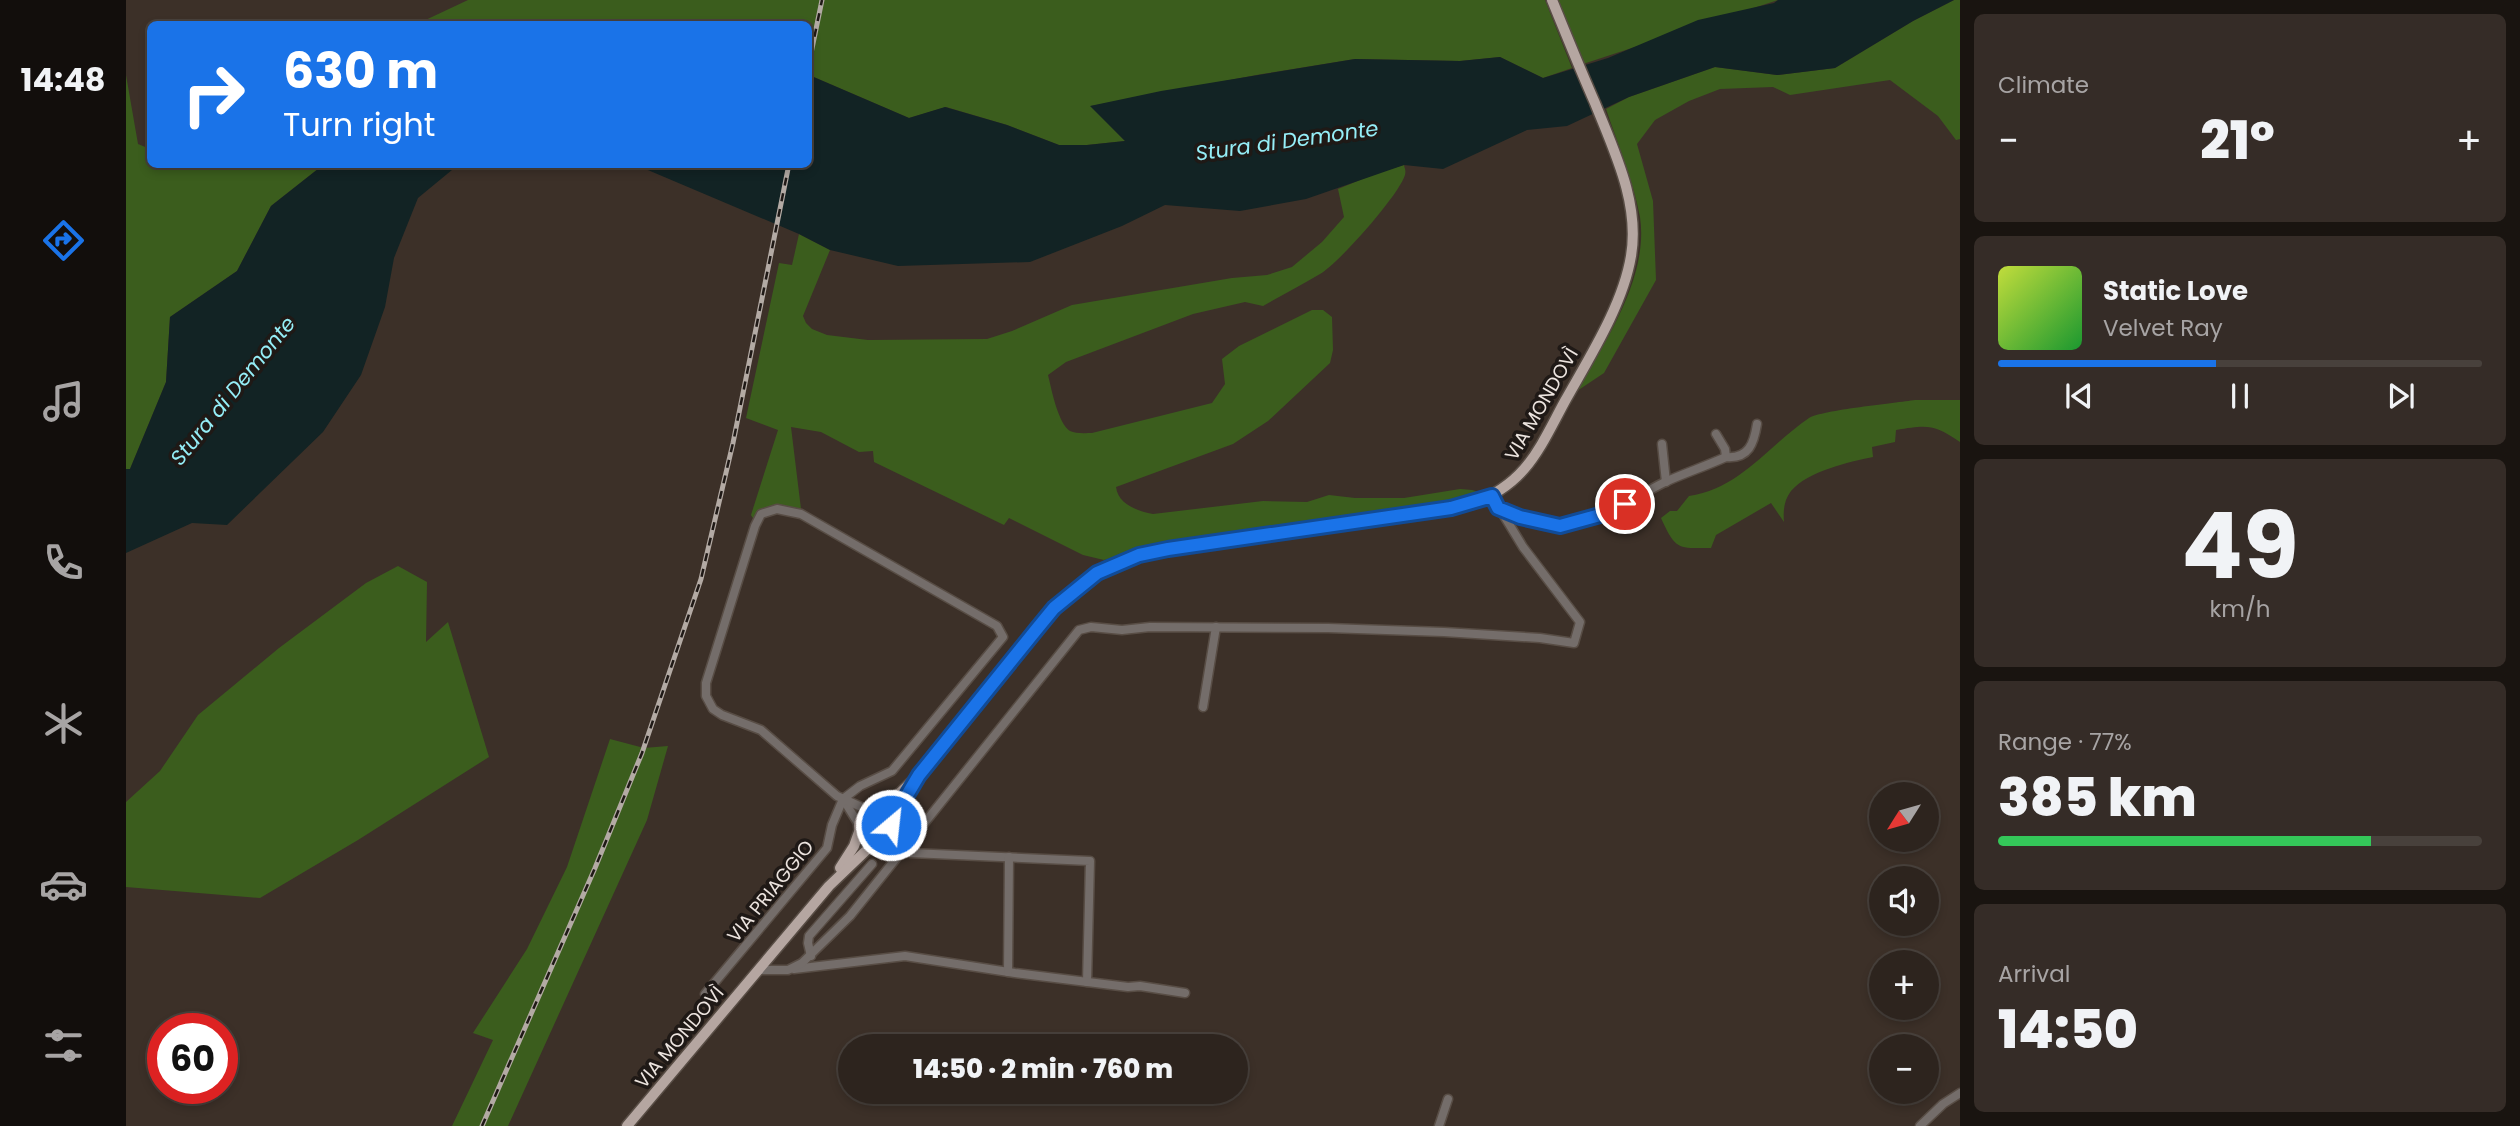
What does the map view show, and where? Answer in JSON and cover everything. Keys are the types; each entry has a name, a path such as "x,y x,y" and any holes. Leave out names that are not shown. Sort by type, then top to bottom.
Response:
{"main road":[{"name":"VIA MONDOVÌ","path":"872,810 901,792 919,775 1054,608 1097,573 1119,562 1168,549 1451,508 1492,496 1518,478 1538,450 1588,360 1619,297 1632,256 1632,212 1629,197 1601,118 1552,0"},
{"name":"VIA MONDOVÌ","path":"891,825 919,775"},
{"path":"872,810 885,813 891,825 887,837 876,842 865,840 859,827 862,815 872,810"},
{"name":"VIA MONDOVÌ","path":"829,886 854,846 859,827"},
{"name":"VIA MONDOVÌ","path":"627,1126 829,886 876,842"}],"street":[{"path":"1498,508 1520,517 1560,526 1600,515 1666,482 1726,457 1735,458 1745,452 1754,441 1757,424"},
{"path":"1716,434 1725,449 1726,457"},
{"path":"1662,444 1666,482"},
{"path":"788,970 811,956 850,916 1079,630 1085,627 1122,630 1216,627 1444,632 1540,638 1574,643 1580,622 1530,557 1492,496"},
{"path":"843,799 860,786 892,771 1003,637 997,626 911,576 800,514 777,509 761,514 755,526 706,683 706,696 713,709 761,730 843,799 872,810"},
{"path":"1203,707 1216,627"},
{"path":"843,799 859,827"},
{"name":"VIA PRIAGGIO","path":"705,994 827,848 832,825 843,799"},
{"path":"891,825 905,850"},
{"path":"876,842 911,853 1090,861 1087,982"},
{"path":"1009,857 1009,972"},
{"path":"811,956 809,936 872,864"},
{"path":"758,971 905,956 1009,972 1185,993"},
{"path":"1920,1126 1943,1104 1960,1093"},
{"path":"1438,1126 1448,1100"}],"green space":[{"path":"468,0 1545,0 1572,68 1543,78 1500,57 1460,61 1355,59 1091,106 1125,141 1059,145 1007,125 946,107 909,118 812,76 812,21 423,21"},
{"path":"1558,0 1778,0 1583,64"},
{"path":"1954,0 1960,0 1960,139 1956,140 1938,116 1890,80 1790,95 1773,87 1720,89 1689,101 1655,120 1637,144 1653,201 1656,280 1604,373 1577,391 1622,308 1638,263 1641,240 1640,217 1633,190 1606,109 1629,97 1715,67 1777,75 1835,68 1913,21"},
{"path":"126,75 138,144 147,148 147,168 319,168 271,206 237,271 170,317 166,382 130,469 126,469"},
{"path":"1404,165 1405,175 1392,197 1340,257 1320,274 1263,306 1245,302 1193,314 1066,362 1048,375 1051,388 1062,421 1070,431 1078,433 1092,433 1212,403 1225,384 1222,359 1239,346 1312,310 1323,310 1332,317 1333,350 1330,363 1268,421 1233,444 1116,487 1120,498 1135,509 1153,514 1263,501 1307,502 1329,495 1404,498 1460,489 1482,493 1442,502 1141,549 1104,560 1083,555 1009,518 1004,525 874,462 873,451 859,452 821,432 791,427 801,509 776,507 754,520 751,515 778,430 746,418 779,263 792,265 799,234 830,250 803,316 812,329 827,335 868,340 987,339 1072,305 1232,278 1267,275 1292,267 1322,242 1344,217 1338,189"},
{"path":"1915,400 1960,400 1960,442 1930,427 1896,430 1895,442 1872,447 1873,457 1829,468 1798,484 1787,498 1784,522 1771,503 1716,535 1711,548 1679,545 1666,529 1661,518 1670,511 1677,511 1689,496 1724,485 1809,418 1843,410"},
{"path":"398,566 427,582 426,642 448,622 489,757 260,898 126,887 126,802 160,771 198,715 279,648 366,583"},
{"path":"610,739 644,748 668,746 647,820 508,1126 452,1126 493,1040 473,1033 527,949 567,867"}],"water":[{"name":"Stura di Demonte","path":"1778,0 1954,0 1913,21 1835,68 1777,75 1715,67 1629,97 1567,126 1527,130 1443,169 1404,165 1306,199 1240,211 1165,205 1122,226 1030,262 898,266 830,250 799,234 643,168 812,168 812,76 909,118 945,107 1007,125 1059,145 1087,145 1125,141 1090,106 1161,91 1355,59 1460,61 1500,57 1543,78 1608,58 1698,20"},
{"name":"Stura di Demonte","path":"319,168 454,168 418,198 394,258 385,307 361,375 323,432 227,525 192,523 126,553 126,469 130,469 166,382 170,317 237,271 271,206"}],"railway":[{"path":"812,49 822,0"},
{"path":"482,1126 595,868 642,753 701,579 733,443 788,168"}],"route":[{"path":"891,825 919,775 1054,608 1097,573 1119,562 1168,549 1451,508 1492,496 1498,508 1520,517 1560,526 1600,515 1625,504"}]}
